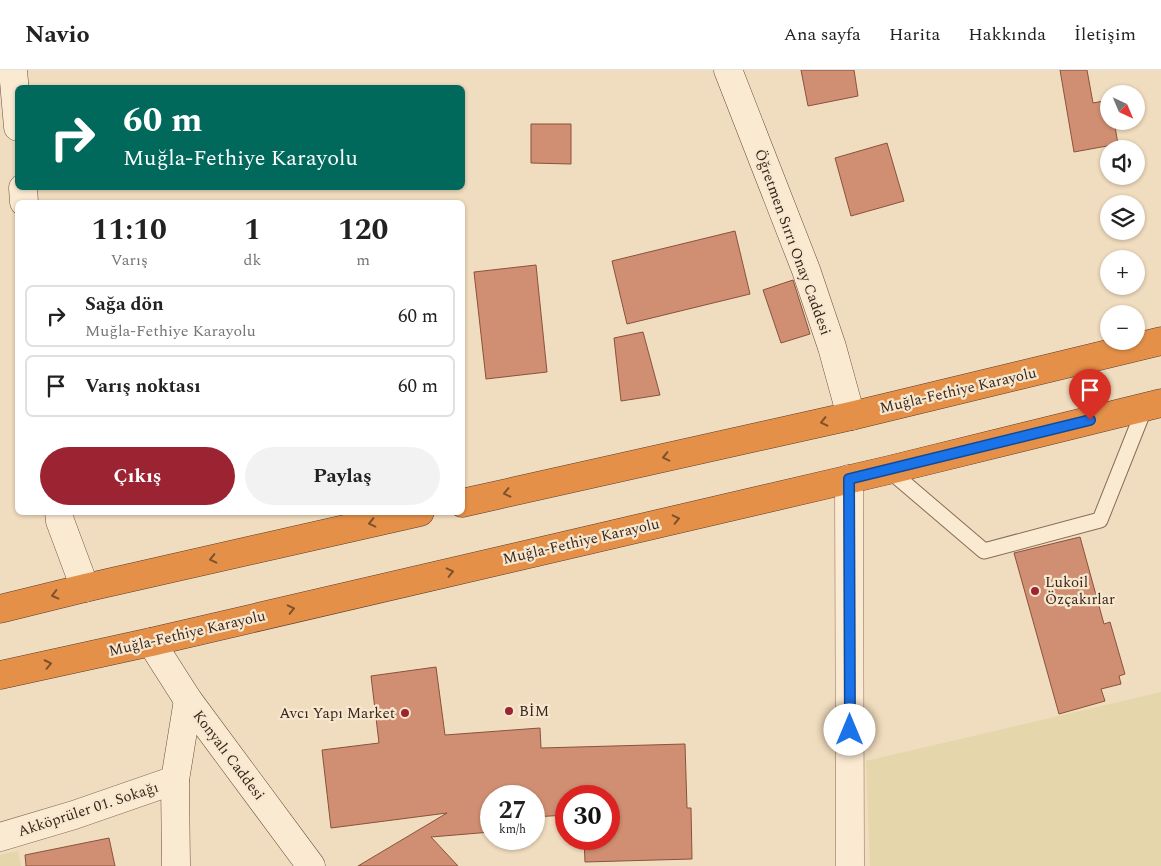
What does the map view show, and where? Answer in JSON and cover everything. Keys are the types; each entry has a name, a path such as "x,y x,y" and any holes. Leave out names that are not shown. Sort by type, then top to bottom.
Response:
{"highway":[{"name":"Muğla-Fethiye Karayolu","path":"465,502 851,416 1161,341"},
{"name":"Muğla-Fethiye Karayolu","path":"0,675 151,642 889,470 1153,405"},
{"path":"0,609 407,515"}],"street":[{"path":"13,70 15,93"},
{"name":"Öğretmen Sırrı Onay Caddesi","path":"728,70 806,270 832,347 851,416"},
{"path":"849,479 850,866"},
{"path":"59,515 85,588"},
{"name":"Konyalı Caddesi","path":"151,642 188,700 312,866"},
{"path":"176,866 175,780 188,700"},
{"name":"Akköprüler 01. Sokağı","path":"0,837 74,815 175,780"}],"lane":[{"path":"889,470 984,551 1100,520 1153,405"}],"shaded area":[{"path":"1161,692 1161,866 870,866 866,761"},
{"path":"18,851 21,866 0,866 0,855"}],"building":[{"path":"801,70 854,70 858,96 808,106"},
{"path":"1060,70 1087,70 1093,103 1100,102 1100,130 1116,130 1117,140 1100,140 1100,147 1074,152"},
{"path":"531,124 571,124 571,164 531,163"},
{"path":"887,143 904,201 851,216 835,158"},
{"path":"735,231 750,294 627,324 612,261"},
{"path":"536,265 547,372 486,379 474,272"},
{"path":"793,280 810,334 781,343 763,290"},
{"path":"643,332 660,395 621,401 614,338"},
{"path":"1080,537 1104,624 1110,622 1125,674 1119,676 1121,684 1101,689 1105,701 1059,714 1014,553"},
{"path":"436,667 445,735 540,728 541,748 685,744 687,808 691,808 692,859 585,862 584,850 620,850 620,785 555,785 555,816 545,816 545,785 480,785 480,833 431,837 458,866 358,866 447,813 331,828 322,750 379,743 371,676"},
{"path":"109,838 115,866 26,866 25,855"}],"place":[{"name":"Lukoil Özçakırlar","path":"1035,591"},
{"name":"BİM","path":"509,711"},
{"name":"Avcı Yapı Market","path":"405,713"}],"route":[{"path":"850,730 849,479 1090,420"}]}
